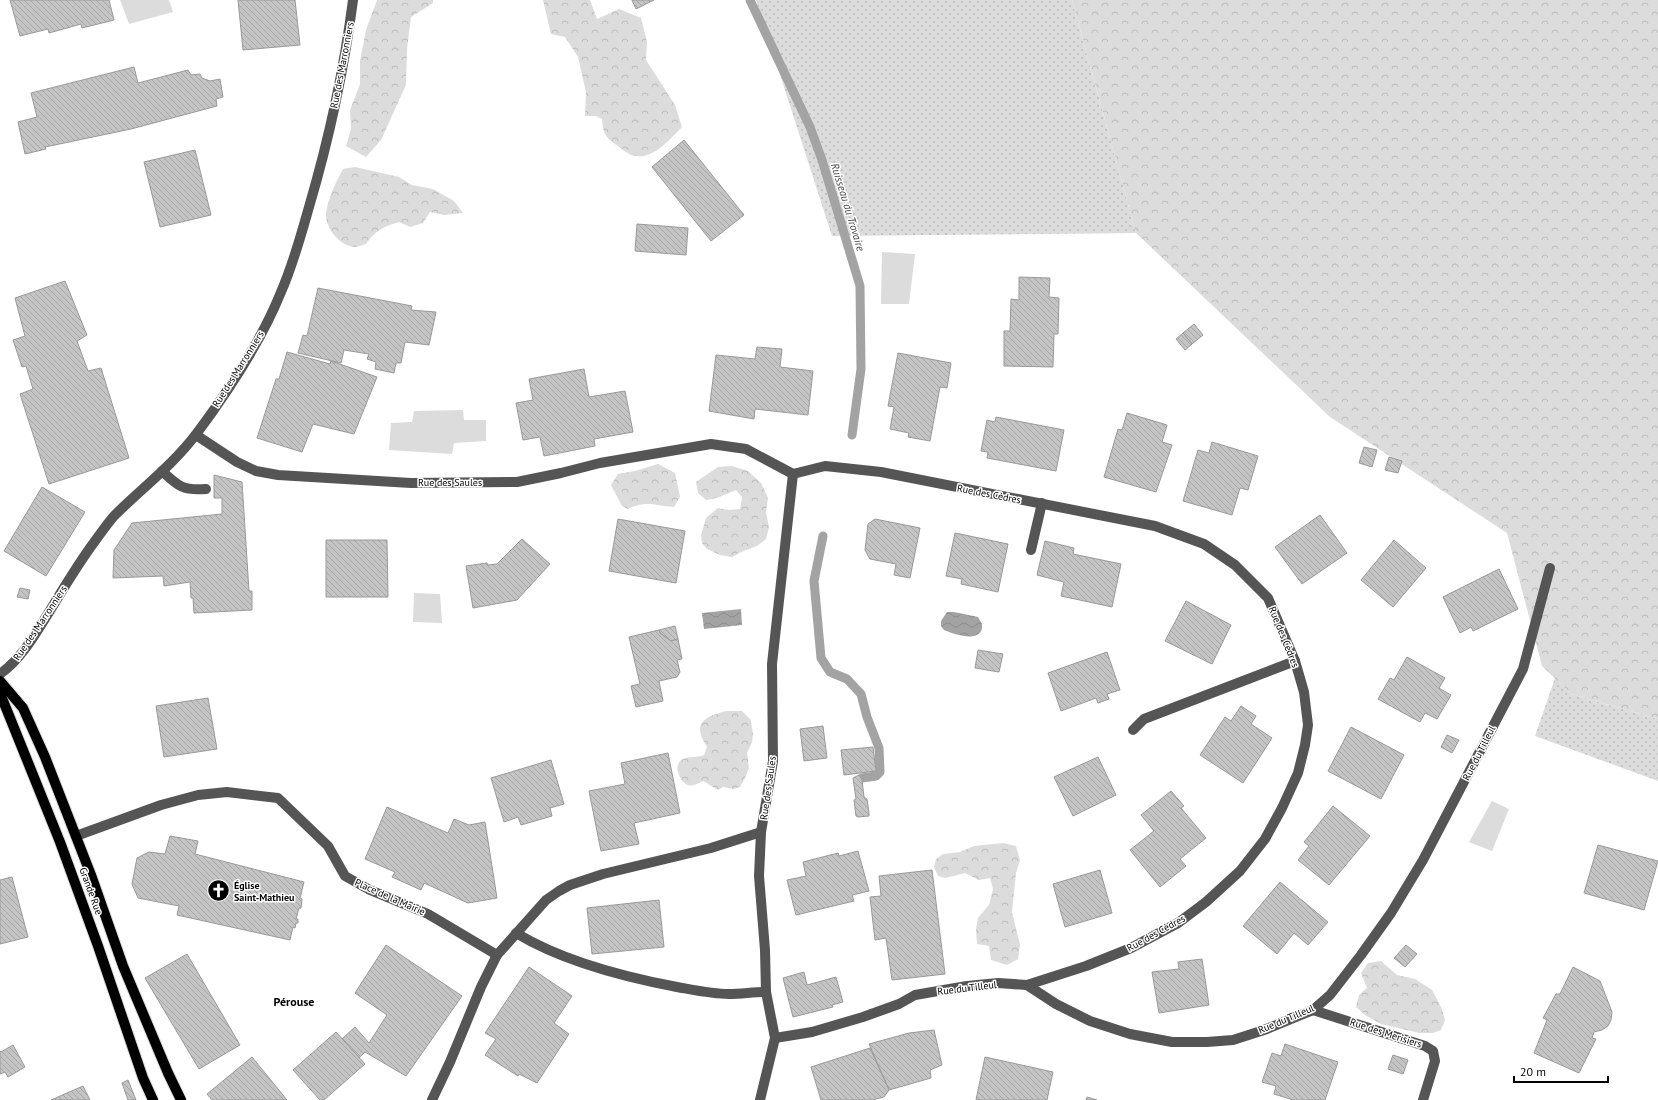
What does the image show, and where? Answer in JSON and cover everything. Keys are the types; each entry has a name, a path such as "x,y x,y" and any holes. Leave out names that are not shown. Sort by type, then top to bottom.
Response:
{"main road":[{"path":"0,681 23,708 76,836 108,920 125,970 168,1073 181,1100"},
{"name":"Grande Rue","path":"0,693 60,842 98,946 143,1078 153,1100"}],"street":[{"name":"Rue des Marronniers","path":"0,674 12,666 34,636 86,553 112,518 175,460 196,435 231,385 261,335 281,293 300,239 329,133 349,33 353,0"},
{"name":"Rue des Saules","path":"196,435 237,462 256,471 278,475 411,483 517,482 600,463 711,444 746,449 793,474 772,664 773,761 761,832 759,876 765,950 766,992 775,1038 760,1100"},
{"name":"Rue des Cèdres","path":"793,474 825,466 869,471 1042,503 1155,526 1204,544 1235,565 1268,598 1295,661 1304,692 1308,725 1298,773 1282,808 1265,839 1240,871 1206,902 1178,923 1131,948 1086,966 1027,985"},
{"path":"162,471 177,485 184,488 191,490 206,489"},
{"path":"1031,550 1042,503"},
{"name":"Rue du Tilleul","path":"775,1038 812,1032 856,1019 899,1004 915,995 967,986 998,983 1027,985 1056,1004 1090,1020 1130,1034 1172,1042 1233,1040 1264,1030 1313,1010 1330,995 1361,955 1391,913 1423,860 1523,668 1550,568"},
{"path":"1133,730 1144,719 1295,661"},
{"name":"Place de la Mairie","path":"76,836 161,805 198,795 227,792 278,798 328,846 345,876 370,890 428,914 497,955"},
{"path":"432,1100 450,1062 481,987 497,955 546,900 570,885 603,874 711,848 761,832"},
{"path":"516,933 548,950 612,972 656,983 700,991 728,994 766,992"},
{"name":"Rue des Merisiers","path":"1313,1010 1426,1046 1433,1051 1435,1061 1423,1100"}],"green space":[{"path":"120,0 169,0 173,12 129,24"},
{"path":"377,0 433,0 433,3 411,17 407,49 406,85 381,140 366,157 346,146 351,129 350,110 360,84 360,61 366,30"},
{"path":"543,0 590,0 597,19 619,9 641,18 647,42 646,60 675,105 682,127 660,148 653,153 646,155 631,155 608,138 604,132 602,119 596,116 585,116 586,92 578,57 565,37 551,34"},
{"path":"756,0 1072,0 1136,233 832,236"},
{"path":"1072,0 1658,0 1658,719 1571,694 1542,666 1507,533 1330,417 1136,233"},
{"path":"355,167 399,177 412,185 433,189 454,201 463,213 444,215 430,212 423,223 410,227 399,222 380,230 373,235 366,244 355,247 348,246 338,239 330,230 326,219 326,213 330,196 343,169"},
{"path":"882,252 915,254 909,304 881,304"},
{"path":"463,410 464,420 486,420 486,441 454,443 452,454 389,450 391,423 412,422 414,411"},
{"path":"658,464 675,473 680,497 674,507 646,504 628,509 622,506 611,485 618,474 635,471"},
{"path":"732,466 748,471 761,483 768,498 766,512 769,527 766,539 757,546 732,557 720,555 707,549 702,543 701,535 706,518 718,508 729,510 740,509 742,497 736,490 717,498 706,500 698,493 696,482 718,467"},
{"path":"414,593 440,594 442,623 413,622"},
{"path":"1555,678 1571,694 1658,719 1658,781 1535,736"},
{"path":"726,711 742,711 751,720 753,735 752,742 747,753 749,768 745,778 740,787 734,789 723,787 718,790 703,781 694,785 688,785 680,778 678,764 684,758 704,755 707,747 700,733 702,723 711,716"},
{"path":"1492,801 1509,809 1492,851 1469,842"},
{"path":"1003,843 1016,846 1020,860 1016,873 1012,912 1020,945 1018,959 1007,965 991,960 989,946 977,944 976,930 978,918 989,905 993,889 990,878 979,880 965,873 945,878 938,876 934,867 936,859 943,854 960,852 974,846"},
{"path":"1381,961 1397,975 1415,979 1432,990 1441,1007 1445,1020 1441,1030 1433,1033 1419,1033 1381,1024 1365,1015 1356,1007 1359,995 1367,988 1361,973 1368,963"}],"water":[{"path":"741,609 742,625 704,629 702,613"},
{"path":"947,612 978,617 982,624 981,630 974,636 961,636 944,630 941,626 941,621"}],"building":[{"path":"10,0 109,0 114,20 82,28 81,24 49,33 48,29 20,36"},
{"path":"238,0 295,0 300,45 243,50"},
{"path":"632,0 654,0 636,9"},
{"path":"134,67 138,83 188,70 191,75 200,74 202,78 210,81 220,79 223,97 216,99 217,106 131,129 45,147 46,149 25,154 18,122 37,117 31,93"},
{"path":"684,140 744,215 711,241 652,167"},
{"path":"195,150 211,215 160,227 144,162"},
{"path":"637,224 688,228 686,255 635,251"},
{"path":"1019,277 1050,278 1049,297 1059,298 1058,334 1054,334 1053,367 1004,366 1004,331 1010,331 1011,299 1019,300"},
{"path":"65,281 87,335 77,341 88,371 101,368 129,458 49,484 20,394 33,389 26,366 22,367 13,340 25,336 15,298"},
{"path":"318,288 412,306 411,310 436,312 429,345 405,342 401,363 396,363 394,373 375,369 376,362 367,359 369,354 344,350 341,363 298,353 303,335 307,336"},
{"path":"1194,324 1203,335 1192,344 1183,333"},
{"path":"1183,333 1192,344 1185,350 1176,339"},
{"path":"757,347 782,349 780,367 813,371 808,415 755,409 754,419 709,411 716,355 755,359"},
{"path":"287,352 330,364 331,361 377,377 354,434 313,424 302,452 257,438 276,379 279,379"},
{"path":"898,353 951,363 947,388 940,387 930,441 908,437 909,433 890,429 894,407 888,406"},
{"path":"584,369 589,397 625,391 633,432 594,439 595,446 544,456 540,437 523,440 516,403 533,400 529,379"},
{"path":"1127,413 1167,425 1162,442 1172,445 1156,492 1104,477 1118,429 1122,430"},
{"path":"996,417 1064,430 1056,471 987,458 988,452 981,451 987,420 995,422"},
{"path":"1212,442 1258,456 1248,490 1240,488 1232,515 1183,501 1198,450 1209,453"},
{"path":"1364,447 1377,450 1372,467 1359,463"},
{"path":"1389,457 1402,461 1398,473 1385,470"},
{"path":"214,475 242,482 249,591 252,591 252,610 194,613 190,582 164,586 163,576 113,578 114,550 132,523 222,514 222,498 214,498"},
{"path":"42,487 85,512 46,576 4,551"},
{"path":"1320,515 1347,553 1302,584 1275,547"},
{"path":"618,519 685,531 676,583 609,571"},
{"path":"875,519 920,528 910,578 894,575 896,564 870,559 865,550 868,524"},
{"path":"955,533 1008,544 998,592 961,584 962,579 946,576"},
{"path":"522,539 550,564 517,600 473,608 466,566 487,563 488,565 497,564"},
{"path":"326,540 387,540 388,597 326,597"},
{"path":"1394,540 1426,568 1393,607 1361,580"},
{"path":"1045,541 1074,548 1073,554 1121,564 1112,607 1061,596 1064,582 1037,575"},
{"path":"1499,569 1518,609 1473,631 1471,627 1460,633 1443,597"},
{"path":"20,588 30,590 28,599 17,597"},
{"path":"1186,601 1231,625 1212,664 1165,641"},
{"path":"675,626 678,639 671,641 660,633 659,630"},
{"path":"659,630 660,633 671,641 678,639 682,659 677,660 680,672 677,677 659,681 663,701 636,707 631,686 640,684 629,637"},
{"path":"978,650 1003,654 999,672 975,668"},
{"path":"1107,652 1120,690 1107,694 1109,699 1098,703 1096,698 1061,711 1048,673"},
{"path":"1407,657 1445,678 1439,688 1451,695 1437,719 1425,713 1420,722 1378,699 1390,678 1394,680"},
{"path":"208,698 217,749 164,757 156,706"},
{"path":"1241,706 1256,716 1251,724 1272,738 1243,783 1200,755 1225,717 1231,721"},
{"path":"823,726 827,758 804,761 800,729"},
{"path":"1351,727 1404,755 1381,799 1328,771"},
{"path":"1447,735 1459,740 1452,753 1441,747"},
{"path":"873,747 876,771 844,775 841,750"},
{"path":"668,753 680,813 634,823 639,844 601,851 589,791 625,784 621,763"},
{"path":"1098,757 1116,795 1073,816 1054,777"},
{"path":"551,760 564,804 550,808 552,816 521,825 518,817 504,822 491,778"},
{"path":"859,775 862,780 864,797 867,799 869,816 856,816 854,800 856,799 853,778"},
{"path":"1171,791 1184,806 1181,808 1206,838 1180,859 1186,866 1160,887 1130,850 1154,831 1141,815"},
{"path":"1333,806 1370,836 1329,885 1298,860 1309,846 1304,842"},
{"path":"387,807 448,833 454,819 469,825 485,822 497,898 468,903 424,883 421,890 392,877 395,872 365,859"},
{"name":"Église Saint-Mathieu","path":"170,836 198,841 195,854 304,882 300,898 302,899 301,908 299,908 296,919 298,919 298,923 296,923 295,928 293,927 290,940 177,915 179,906 138,898 132,884 137,858 149,852 165,854"},
{"path":"1598,845 1658,861 1644,910 1584,893"},
{"path":"858,851 869,891 852,895 854,901 796,915 787,880 806,876 803,862 838,853 839,856"},
{"path":"932,870 945,974 892,980 886,938 875,940 870,897 881,896 879,876"},
{"path":"1100,870 1112,913 1065,927 1053,884"},
{"path":"12,877 28,937 0,944 0,880"},
{"path":"1280,882 1328,922 1308,945 1294,933 1277,954 1243,926"},
{"path":"659,900 664,947 592,954 587,908"},
{"path":"386,945 462,996 406,1076 365,1052 359,1058 342,1039 355,1027 369,1043 387,1015 355,993"},
{"path":"1406,945 1417,954 1405,967 1394,958"},
{"path":"187,954 240,1045 199,1069 145,978"},
{"path":"1202,959 1209,1005 1159,1013 1152,972 1179,969 1178,962"},
{"path":"529,967 572,996 554,1023 569,1034 537,1083 519,1074 518,1076 485,1055 496,1039 485,1033"},
{"path":"1573,967 1600,981 1612,1012 1611,1020 1608,1026 1602,1030 1594,1032 1592,1038 1596,1039 1579,1073 1534,1053 1547,1020 1543,1018 1556,994 1560,994"},
{"path":"804,972 807,985 836,977 843,1002 832,1005 833,1007 793,1017 783,978"},
{"path":"934,1030 942,1065 930,1070 931,1078 889,1090 869,1044 909,1033"},
{"path":"336,1032 365,1064 324,1100 320,1100 293,1070"},
{"path":"1285,1044 1338,1062 1325,1100 1293,1100 1274,1094 1276,1086 1262,1082 1272,1053 1281,1056"},
{"path":"13,1045 25,1067 8,1077 5,1072 0,1074 0,1051 1,1052"},
{"path":"870,1048 889,1090 884,1097 872,1100 821,1100 811,1067"},
{"path":"1393,1055 1408,1060 1403,1074 1388,1069"},
{"path":"252,1057 287,1100 212,1100 207,1094"},
{"path":"985,1057 1053,1072 1047,1100 976,1100"},
{"path":"128,1080 136,1100 128,1100 122,1083"},
{"path":"83,1086 90,1100 51,1100"},
{"path":"1087,1097 1097,1100 1086,1100"}],"waterway":[{"name":"Ruisseau du Trovaire","path":"750,0 810,127 822,160 860,286 861,369 852,435"},
{"name":"Ruisseau du Trovaire","path":"823,536 814,581 821,658 830,672 847,679 861,694 867,717 879,748 880,772 876,776 862,778"}],"place":[{"name":"Église Saint-Mathieu","path":"218,891"}],"district":[{"name":"Pérouse","path":"294,1001"}]}
